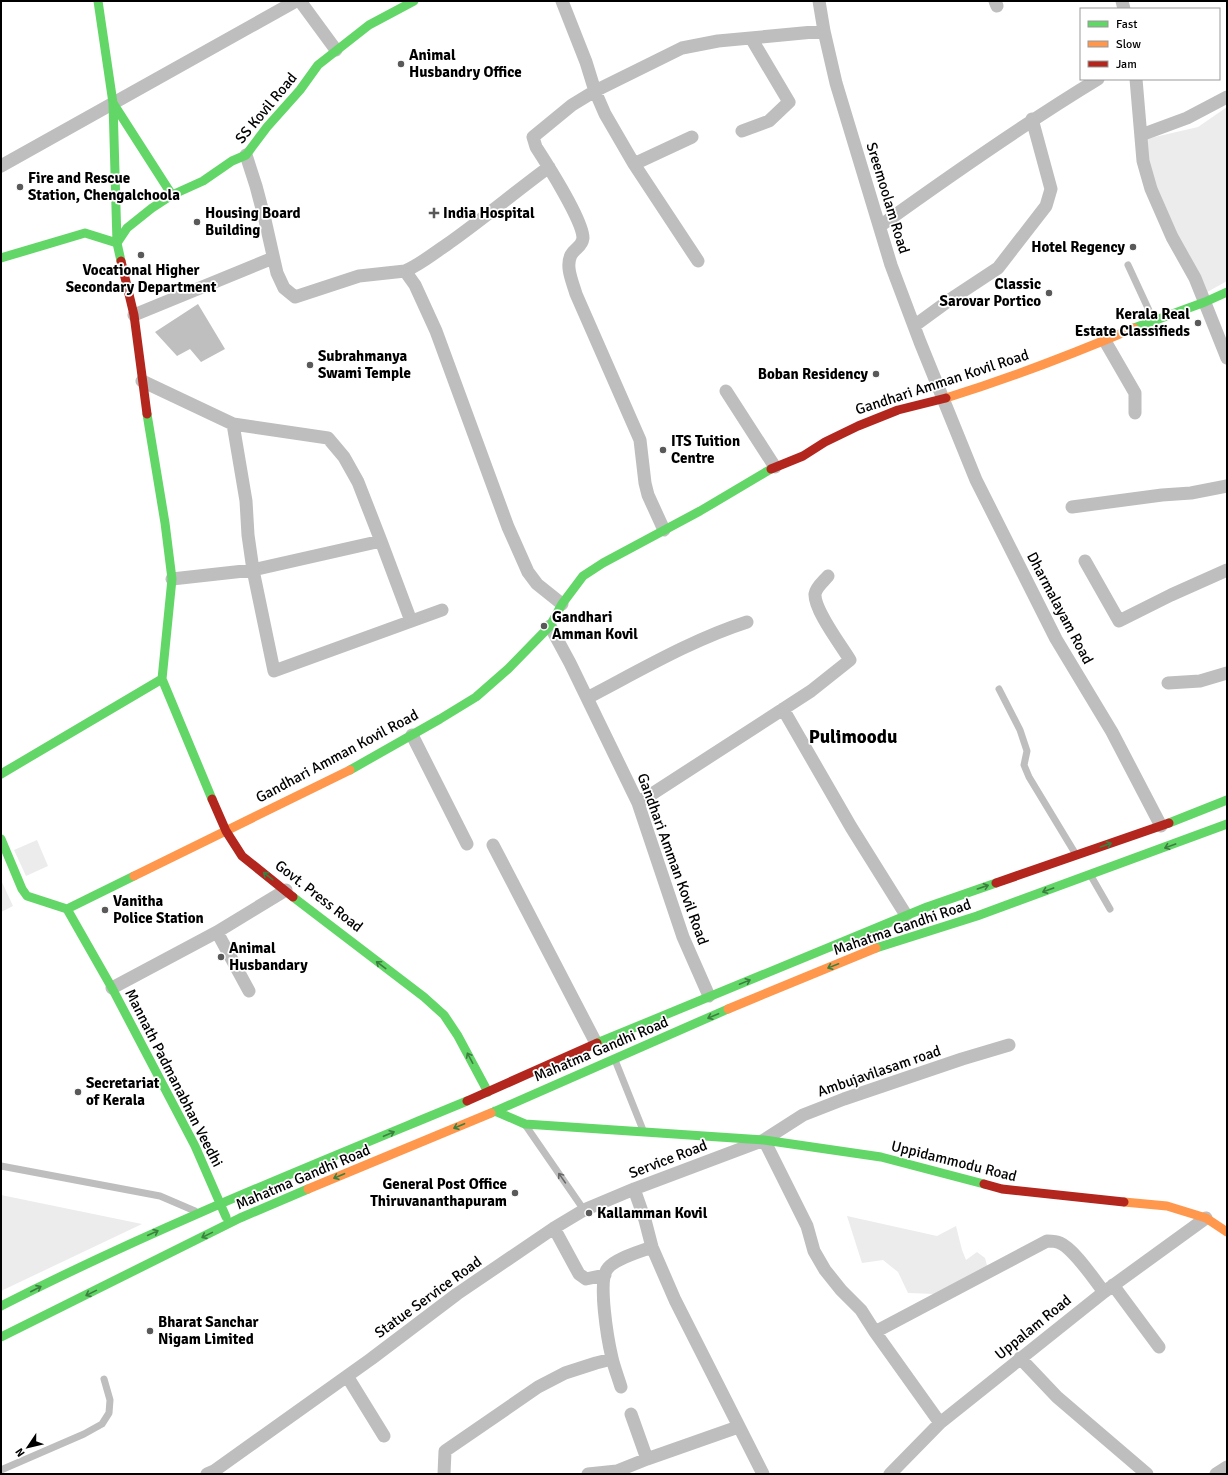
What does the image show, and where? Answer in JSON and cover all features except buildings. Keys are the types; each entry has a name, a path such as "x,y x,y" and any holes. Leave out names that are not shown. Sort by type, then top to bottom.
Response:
{"street":[{"path":"1,774 162,679 172,579 142,381 134,315 117,243 113,104 98,1"},
{"path":"1,166 296,1"},
{"path":"300,1 336,50"},
{"name":"SS Kovil Road","path":"117,243 127,228 152,208 172,195 203,181 232,161 246,155 267,127 300,90 318,65 369,25 414,1"},
{"path":"562,1 605,114 634,164 698,261"},
{"name":"Sreemoolam Road","path":"819,1 824,32 836,83 891,265 944,399"},
{"path":"664,530 648,495 645,483 640,440 576,294 569,265 571,255 582,244 583,236 577,219 549,167 536,147 533,137 572,105 595,91 682,48 718,41 824,32"},
{"path":"742,131 769,121 789,102 751,38"},
{"path":"880,226 957,170 1032,119 1096,80"},
{"path":"1136,80 1143,161 1151,189 1161,212 1195,278 1227,358"},
{"path":"1141,135 1187,118 1227,97"},
{"path":"113,104 172,195"},
{"path":"914,326 998,268 1046,206 1050,189 1032,119"},
{"path":"634,164 692,137"},
{"path":"246,155 262,206 277,273 284,288 295,297 359,276 405,271 418,265 482,219 549,167"},
{"path":"1,258 85,233 117,243"},
{"path":"134,315 273,258"},
{"path":"405,271 415,286 436,331 508,527 528,572 537,584 562,604"},
{"name":"Gandhari Amman Kovil Road","path":"67,909 363,763 476,697 508,669 550,626 562,604 583,576 603,563 746,486 775,467 803,456 825,442 858,426 898,410 944,399 989,385 1105,341 1153,320 1205,302 1227,292"},
{"path":"1105,341 1135,393 1135,413"},
{"path":"142,381 233,424 328,438 344,457 358,482 411,622"},
{"path":"726,391 775,467"},
{"name":"Dharmalayam Road","path":"944,399 976,480 1056,639 1112,732 1161,826"},
{"path":"233,424 246,501 248,535 253,570 274,671 442,610"},
{"path":"1072,507 1162,494 1191,493 1227,486"},
{"path":"172,579 253,570 381,541"},
{"path":"1085,561 1119,621 1171,595 1227,570"},
{"path":"638,803 783,709 850,660 821,614 816,600 815,592 819,585 828,576"},
{"path":"587,698 721,630 748,622"},
{"name":"Gandhari Amman Kovil Road","path":"550,626 570,663 638,803 683,937 709,996"},
{"path":"1168,683 1200,681 1227,673"},
{"name":"Govt. Press Road","path":"162,679 226,831 242,856 333,928 424,996 444,1015 458,1036 488,1092 495,1111"},
{"path":"783,709 851,827 906,915"},
{"path":"412,735 467,844"},
{"name":"Mahatma Gandhi Road","path":"1,1306 58,1277 220,1203 488,1092 596,1043 709,996 906,915 1161,826 1227,800"},
{"name":"Mahatma Gandhi Road","path":"1,1337 229,1224 495,1111 714,1015 868,952 977,916 1227,824"},
{"path":"1,839 22,889 27,896 67,909"},
{"path":"493,845 596,1043"},
{"path":"112,988 218,932 286,890"},
{"name":"Mannath Padmanabhan Veedhi","path":"67,909 112,988 195,1146 229,1224"},
{"path":"218,932 249,991"},
{"name":"Ambujavilasam road","path":"764,1140 803,1115 844,1099 962,1059 1009,1045"},
{"name":"Uppidammodu Road","path":"495,1111 525,1124 764,1140 881,1157 1002,1189 1168,1206 1206,1218 1227,1232"},
{"path":"764,1140 807,1226 814,1252 825,1270 841,1290 861,1310 874,1332 940,1422"},
{"name":"Service Road","path":"584,1210 634,1189 764,1140"},
{"path":"634,1189 645,1220 652,1247 675,1300 762,1474"},
{"name":"Statue Service Road","path":"207,1474 214,1471 347,1376 457,1294 554,1228 584,1210"},
{"name":"Uppalam Road","path":"890,1474 940,1422 1108,1288 1206,1218"},
{"path":"554,1228 579,1274 586,1279 605,1275"},
{"path":"874,1332 1047,1242 1058,1242 1065,1246 1108,1288 1159,1347"},
{"path":"621,1386 612,1359 603,1295 605,1271 609,1266 617,1261 652,1247"},
{"path":"1020,1358 1057,1397 1147,1474"},
{"path":"444,1474 445,1450 538,1387 565,1373 612,1359"},
{"path":"347,1376 384,1436"},
{"path":"631,1414 646,1459"},
{"path":"588,1474 633,1469 646,1459 738,1428"},
{"path":"1216,1474 1227,1466"}],"lane":[{"path":"1128,266 1153,320"},
{"path":"999,689 1020,730 1027,751 1024,765 1029,777 1076,855"},
{"path":"1090,875 1110,909"},
{"path":"615,1058 644,1132"},
{"path":"525,1124 584,1210"},
{"path":"1,1166 160,1196 200,1212"},
{"path":"1,1470 84,1434 102,1424 109,1413 110,1400 104,1379"}],"shaded area":[{"path":"1227,107 1227,281 1200,296 1152,190 1146,139 1198,127"},
{"path":"198,304 225,349 201,362 190,349 177,356 155,332"},
{"path":"37,840 48,866 26,876 14,850"},
{"path":"1,880 13,906 1,912"},
{"path":"1,1195 142,1224 1,1291"},
{"path":"847,1216 937,1236 956,1226 966,1260 977,1252 985,1258 988,1269 935,1294 908,1293 898,1272 883,1260 862,1263"}],"traffic: fast":[{"path":"98,1 113,103 117,243 121,261"},
{"path":"1,258 85,233 117,243 127,228 152,208 172,195 203,181 232,161 246,155 267,127 300,90 318,65 369,25 414,1"},
{"path":"113,103 172,195"},
{"path":"1134,328 1205,302 1227,292"},
{"path":"147,414 165,523 172,579 162,679 212,799"},
{"path":"350,770 476,697 508,669 550,626 562,604 583,576 603,563 700,511 771,469"},
{"path":"1,774 162,679"},
{"path":"1169,823 1227,800"},
{"path":"876,948 977,916 1227,824"},
{"path":"1,839 22,889 27,896 67,909"},
{"path":"134,876 67,909 112,988 195,1146 226,1217"},
{"path":"597,1043 927,907 996,883"},
{"path":"293,897 424,997 444,1015 458,1036 488,1092"},
{"path":"491,1113 728,1009"},
{"path":"1,1306 173,1224 467,1101"},
{"path":"495,1111 525,1124 764,1140 881,1157 984,1184"},
{"path":"1,1337 240,1218 308,1189"}],"traffic: slow":[{"path":"946,398 1041,365 1134,328"},
{"path":"134,876 350,770"},
{"path":"728,1009 876,948"},
{"path":"308,1189 491,1113"},
{"path":"1124,1202 1167,1206 1206,1218 1227,1232"}],"traffic: jam":[{"path":"121,261 134,315 147,414"},
{"path":"771,469 803,456 825,442 858,426 898,410 946,398"},
{"path":"212,799 226,831 242,856 293,897"},
{"path":"996,883 1169,823"},
{"path":"467,1101 597,1043"},
{"path":"984,1184 1002,1189 1124,1202"}],"place":[{"name":"Animal Husbandry Office","path":"401,64"},
{"name":"Fire and Rescue Station, Chengalchoola","path":"20,187"},
{"name":"India Hospital","path":"434,213"},
{"name":"Housing Board Building","path":"197,222"},
{"name":"Hotel Regency","path":"1133,247"},
{"name":"Vocational Higher Secondary Department","path":"141,255"},
{"name":"Classic Sarovar Portico","path":"1049,293"},
{"name":"Kerala Real Estate Classifieds","path":"1198,323"},
{"name":"Subrahmanya Swami Temple","path":"310,365"},
{"name":"Boban Residency","path":"876,374"},
{"name":"ITS Tuition Centre","path":"663,450"},
{"name":"Gandhari Amman Kovil","path":"544,626"},
{"name":"Vanitha Police Station","path":"105,910"},
{"name":"Animal Husbandary","path":"221,957"},
{"name":"Secretariat of Kerala","path":"78,1092"},
{"name":"General Post Office Thiruvananthapuram","path":"515,1193"},
{"name":"Kallamman Kovil","path":"589,1213"},
{"name":"Bharat Sanchar Nigam Limited","path":"150,1331"}],"district":[{"name":"Pulimoodu","path":"853,736"}]}
